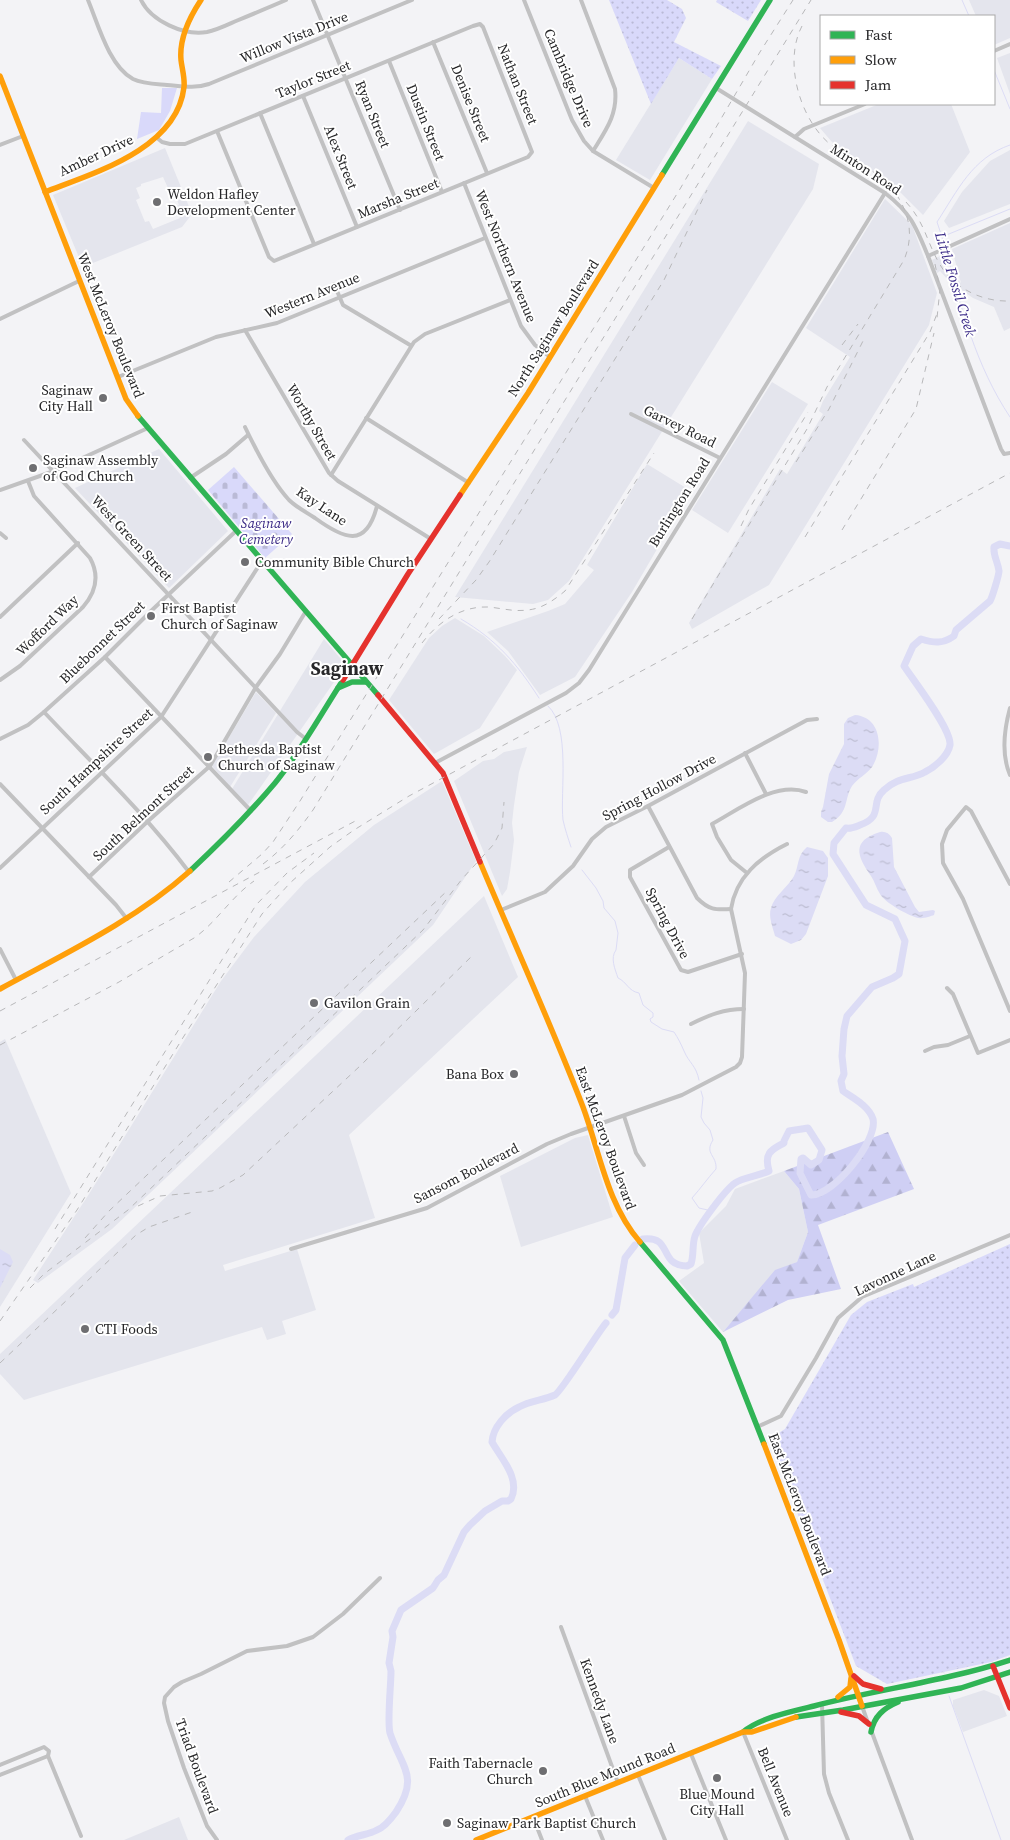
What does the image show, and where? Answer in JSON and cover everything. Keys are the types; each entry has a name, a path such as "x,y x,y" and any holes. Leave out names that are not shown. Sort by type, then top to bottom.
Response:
{"main road":[{"name":"Amber Drive","path":"45,192 114,164 156,137 174,114 186,87 181,53 185,30 200,0"},
{"name":"North Saginaw Boulevard","path":"0,989 127,919 151,903 189,872 251,812 282,774 306,739 431,539 550,357 770,0"},
{"name":"West McLeroy Boulevard","path":"0,76 126,399 190,478 352,664"},
{"name":"East McLeroy Boulevard","path":"352,664 436,763 446,781 591,1128 612,1196 621,1218 723,1340 737,1371 862,1706"},
{"path":"337,689 352,682 366,682"},
{"path":"1008,1661 1010,1672"},
{"name":"South Blue Mound Road","path":"479,1840 744,1732 750,1726 778,1715 858,1695 944,1678 1008,1661"},
{"path":"993,1666 1010,1708"},
{"name":"South Blue Mound Road","path":"744,1732 752,1732 786,1719 961,1688 1010,1672"},
{"path":"851,1673 863,1684 887,1690"},
{"path":"832,1701 850,1687 851,1673"},
{"path":"872,1732 874,1720 880,1713 907,1698"},
{"path":"836,1711 859,1716 868,1724"}],"street":[{"name":"Willow Vista Drive","path":"88,0 111,56 121,70 139,81 186,87 208,84 412,0"},
{"path":"141,0 154,17 166,24 198,32 206,32 220,27 286,0"},
{"name":"Ryan Street","path":"313,0 400,210"},
{"name":"Cambridge Drive","path":"524,0 575,126 584,141 593,151 654,188"},
{"path":"580,0 616,89 616,104 612,121 593,151"},
{"name":"Taylor Street","path":"156,137 162,142 170,144 186,144 480,24"},
{"name":"Nathan Street","path":"480,24 483,27 532,154"},
{"name":"Denise Street","path":"433,42 487,173"},
{"path":"995,51 1010,44"},
{"name":"Dustin Street","path":"389,61 442,192"},
{"name":"Minton Road","path":"716,88 885,193 897,202 912,219 928,256 1001,449 1008,454"},
{"name":"Alex Street","path":"303,96 357,227"},
{"path":"795,137 804,129 863,105"},
{"path":"260,113 314,244"},
{"name":"Marsha Street","path":"218,131 272,260 276,261 532,154"},
{"path":"0,145 23,136"},
{"name":"West Northern Avenue","path":"464,183 510,300 526,335 550,357"},
{"name":"Burlington Road","path":"436,763 566,693 579,683 592,668 885,193"},
{"path":"928,256 1010,219"},
{"name":"Western Avenue","path":"118,377 216,337 277,324 485,238"},
{"path":"0,319 79,281"},
{"path":"334,284 343,304 410,345"},
{"path":"331,475 410,345 425,334 510,300"},
{"name":"Worthy Street","path":"246,330 331,475 431,539"},
{"name":"Garvey Road","path":"631,414 720,458"},
{"path":"366,418 469,483"},
{"name":"Kay Lane","path":"244,427 289,500 337,532 351,537 364,533 374,518 377,506"},
{"path":"0,490 54,471 148,428"},
{"path":"190,478 226,454 248,435"},
{"name":"West Green Street","path":"24,440 297,732 306,739"},
{"name":"Wofford Way","path":"0,680 26,661 90,599 95,588 95,568 87,553 34,496 28,481"},
{"name":"Bluebonnet Street","path":"0,739 28,725 44,712 105,657 236,531"},
{"path":"0,533 6,538"},
{"path":"0,617 78,543"},
{"name":"South Hampshire Street","path":"0,868 160,717 262,561"},
{"name":"South Belmont Street","path":"89,877 210,766 256,687 280,654 306,612"},
{"path":"105,657 160,717 210,766 251,812"},
{"path":"1010,708 1004,736 1005,763 1010,776"},
{"path":"44,712 147,822 189,872"},
{"name":"Spring Hollow Drive","path":"501,910 545,892 573,866 592,840 606,827 807,720 816,719"},
{"path":"745,753 766,794"},
{"path":"0,784 116,905 127,919"},
{"path":"747,873 731,860 717,837 712,824 766,794 786,788 806,792"},
{"path":"648,806 697,898 705,906 714,910 732,909 736,889 747,873 764,858 788,844"},
{"path":"1010,883 971,811 966,807 947,830 942,844 943,863 963,900 1010,1011"},
{"name":"Spring Drive","path":"669,847 630,870 630,877 681,970 688,972 742,954"},
{"path":"0,858 5,863"},
{"name":"Sansom Boulevard","path":"291,1249 427,1208 547,1144 682,1096 736,1067 742,1057 745,972 732,909"},
{"path":"0,949 16,980"},
{"path":"947,988 953,994 978,1053 1010,1040"},
{"path":"691,1024 712,1014 730,1009 744,1009"},
{"path":"925,1051 934,1047 948,1045 970,1036"},
{"path":"624,1116 636,1153 644,1165"},
{"name":"Lavonne Lane","path":"757,1427 781,1416 838,1318 862,1297 1010,1235"},
{"name":"Triad Boulevard","path":"218,1840 207,1826 181,1760 168,1721 164,1703 165,1697 174,1686 202,1674 247,1650 287,1646 313,1637 343,1614 380,1578"},
{"name":"Kennedy Lane","path":"562,1627 618,1783"},
{"path":"822,1704 824,1774 829,1793 848,1840"},
{"path":"862,1706 912,1840"},
{"name":"Bell Avenue","path":"744,1732 787,1840"},
{"path":"0,1765 44,1747 48,1751 48,1756 81,1836"},
{"path":"691,1754 726,1840"},
{"path":"0,1775 48,1756"},
{"path":"638,1775 665,1840"},
{"path":"585,1796 603,1840"},
{"path":"533,1817 542,1840"}],"shaded area":[{"path":"969,0 1010,0 1010,38 995,45 995,15 976,15"},
{"path":"1010,53 1010,94 997,58"},
{"path":"679,58 712,79 650,180 616,160"},
{"path":"877,105 951,105 970,152 923,215 890,182 847,154 832,142 820,128"},
{"path":"748,121 819,164 813,189 569,581 548,600 533,604 455,597"},
{"name":"Weldon Hafley Development Center","path":"165,148 192,214 182,227 83,267 53,195","holes":["163,177 168,188 172,187 179,205 175,207 180,218 153,229 149,221 145,222 136,200 140,198 136,188 141,186 141,184"]},
{"path":"1010,150 1010,204 949,228 944,221 962,192 990,161"},
{"path":"885,199 912,225 937,293 929,325 769,585 692,629 689,623 780,469 787,474 823,414 819,411 823,401 850,357 806,328"},
{"path":"1010,223 1010,328 1004,331 994,307 973,298 950,282 940,271 937,273 932,260 940,256 943,267 961,283 952,249"},
{"path":"772,382 808,404 728,533 692,510"},
{"path":"159,449 228,531 169,588 75,488"},
{"path":"647,464 691,491 632,592 575,677 540,695 508,651 487,632 565,604 594,570 587,565"},
{"path":"455,618 484,636 517,670 480,728 434,754 389,700 429,638 442,626"},
{"path":"324,639 346,665 248,805 232,789"},
{"path":"256,692 276,713 230,787 212,766"},
{"path":"527,747 519,772 514,805 512,823 514,840 510,872 507,889 502,896 454,781 483,761 494,759 504,752"},
{"path":"442,781 476,861 433,925 112,1229 38,1283 33,1280 89,1194 221,981 254,937 305,882 374,825"},
{"path":"484,896 518,977 349,1135 375,1218 223,1265 225,1271 297,1249 316,1310 282,1321 286,1334 267,1340 262,1327 24,1400 0,1374 0,1354"},
{"path":"5,1039 71,1193 0,1307 0,1042"},
{"path":"588,1135 613,1217 521,1247 500,1176 575,1138"},
{"path":"784,1171 799,1189 808,1232 797,1262 775,1271 723,1332 679,1281 704,1263 699,1233 726,1206 735,1189"},
{"path":"984,1690 999,1696 1007,1716 963,1732 953,1706 953,1700"},
{"path":"179,1817 188,1840 124,1840"}],"green space":[{"path":"609,0 667,0 682,9 686,18 674,42 721,66 712,79 679,58 651,104"},
{"path":"717,0 761,0 748,21 716,2"},
{"path":"162,88 177,88 170,111 159,130 137,139 141,112 161,113"},
{"name":"Saginaw Cemetery","path":"234,467 292,534 265,558 208,490"},
{"path":"888,1132 914,1189 818,1225 841,1289 788,1300 723,1332 775,1270 797,1262 808,1232 799,1189 784,1171"},
{"path":"1010,1244 1010,1655 991,1662 887,1684 856,1666 769,1439 785,1429 851,1315 867,1302 913,1284 914,1287"}],"water":[{"path":"855,715 864,717 875,727 879,743 876,759 868,772 852,786 841,814 832,822 828,822 821,817 821,812 829,774 844,744 844,724 848,718"},
{"path":"880,832 887,833 892,838 894,867 915,907 919,912 933,910 935,911 934,915 923,918 915,917 892,905 880,894 862,862 859,850 864,840"},
{"path":"807,847 823,851 828,858 828,876 806,934 801,940 791,944 775,936 770,911 775,899 794,876 800,857"},
{"path":"0,1249 10,1255 13,1262 0,1288"}],"waterway":[{"name":"Little Fossil Creek","path":"962,0 969,15"},
{"name":"Little Fossil Creek","path":"995,72 1010,109"},
{"name":"Little Fossil Creek","path":"945,246 937,222 952,198 967,176 976,167 986,158 1010,145"},
{"path":"944,236 1010,209"},
{"name":"Little Fossil Creek","path":"946,250 964,315 979,357 998,398 1010,417"},
{"name":"Little Fossil Creek","path":"643,1239 652,1239 658,1242 672,1261 678,1265 687,1266 691,1264 695,1236 713,1208 735,1183 769,1171 767,1160 769,1153 784,1143 789,1131 808,1128 822,1150 819,1160 811,1165 803,1158 801,1159 800,1173 811,1195 831,1187 842,1177 852,1166 869,1140 873,1129 871,1114 860,1103 843,1091 841,1081 844,1074 842,1056 844,1029 847,1016 872,987 899,974 905,941 895,919 866,905 833,854 834,843 846,828 851,828 872,818 875,813 877,800 889,786 929,770 947,753 950,745 945,728 904,666 913,646 921,639 938,642 950,639 954,636 956,630 990,601 999,571 994,547 1000,544 1010,546"},
{"path":"461,619 496,644 523,674 539,698"},
{"path":"548,706 555,716 560,729 563,760 563,820 571,847"},
{"path":"582,870 596,888 603,901 604,908 615,921 618,933 613,960 618,978 632,990 639,993 643,1005 653,1013 653,1017 650,1019 651,1022 662,1029 674,1032 699,1080"},
{"path":"701,1091 703,1098 701,1117 710,1130 713,1140 710,1152 715,1161 716,1169 692,1198 699,1208 712,1211"},
{"name":"Little Fossil Creek","path":"612,1315 616,1310 625,1258 635,1245"},
{"name":"Little Fossil Creek","path":"348,1840 374,1832 385,1825 396,1812 407,1789 408,1780 406,1772 394,1745 389,1721 391,1671 389,1663 393,1637 392,1631 401,1610 433,1588 444,1575 464,1532 470,1525 485,1511 502,1501 511,1499 514,1484 512,1476 492,1442 498,1426 509,1413 519,1407 555,1395 565,1384 606,1323"},
{"path":"944,1673 943,1671 994,1658"},
{"path":"949,1696 1001,1840"}],"railway":[{"path":"229,882 273,842 300,801 680,189 760,52 793,0"},
{"path":"263,864 290,839 313,810 811,0"},
{"path":"802,26 794,56 795,73 803,106 811,121 831,145 880,176 894,189"},
{"path":"692,619 807,429 827,387 904,260 908,249 908,220 901,202 889,184"},
{"path":"439,619 476,580 489,562 664,280 707,190"},
{"path":"906,202 921,224 939,263 952,280 969,292 979,296 999,301 1010,301"},
{"path":"935,264 940,289 937,318"},
{"path":"805,537 930,332 938,311"},
{"path":"842,345 858,324"},
{"path":"842,530 916,409 934,333"},
{"path":"796,462 829,409 865,337"},
{"path":"741,526 749,509 808,412"},
{"path":"422,643 435,628 459,612 478,607 517,611 532,609 548,604 557,598 565,591 654,453"},
{"path":"0,1321 77,1210 262,914 290,883 330,847 409,796 1010,473"},
{"path":"30,1288 44,1274 128,1210 423,930 462,879 494,844 502,828 504,802"},
{"path":"0,1011 359,819"},
{"path":"55,1229 256,905 287,873 314,853"},
{"path":"0,1045 119,982 194,938 254,881"},
{"path":"85,1238 109,1211 448,890"},
{"path":"138,1206 160,1196 212,1191 243,1175 360,1066 473,955"},
{"path":"0,1363 136,1235 149,1227 195,1211"}],"traffic: fast":[{"path":"662,175 770,0"},
{"path":"138,416 378,695"},
{"path":"190,871 234,828 275,783 302,745 343,680"},
{"path":"338,688 352,682 366,682"},
{"path":"640,1242 723,1340 764,1444"},
{"path":"743,1732 767,1719 787,1713 838,1700 962,1674 1010,1660"},
{"path":"796,1717 961,1688 1010,1672"},
{"path":"871,1732 872,1726 880,1713 898,1702"}],"traffic: slow":[{"path":"45,192 109,167 130,156 150,142 166,127 178,109 184,87 181,60 183,36 201,0"},
{"path":"0,76 126,399 138,416"},
{"path":"460,495 528,393 662,175"},
{"path":"480,862 571,1076 612,1195 629,1227 640,1242"},
{"path":"0,989 123,921 190,871"},
{"path":"764,1444 839,1640 862,1706"},
{"path":"838,1697 850,1687 851,1678"},
{"path":"476,1840 743,1732 752,1732 796,1717"}],"traffic: jam":[{"path":"343,680 408,574 460,495"},
{"path":"378,695 443,773 480,862"},
{"path":"993,1666 1010,1708"},
{"path":"854,1676 863,1684 881,1689"},
{"path":"841,1712 859,1716 869,1724"}],"place":[{"name":"Weldon Hafley Development Center","path":"157,202"},
{"name":"Saginaw City Hall","path":"103,398"},
{"name":"Saginaw Assembly of God Church","path":"33,468"},
{"name":"Community Bible Church","path":"245,562"},
{"name":"First Baptist Church of Saginaw","path":"151,616"},
{"name":"Bethesda Baptist Church of Saginaw","path":"208,757"},
{"name":"Gavilon Grain","path":"314,1003"},
{"name":"Bana Box","path":"514,1074"},
{"name":"CTI Foods","path":"85,1329"},
{"name":"Faith Tabernacle Church","path":"543,1771"},
{"name":"Blue Mound City Hall","path":"717,1778"},
{"name":"Saginaw Park Baptist Church","path":"447,1823"}],"district":[{"name":"Saginaw","path":"347,668"}]}
